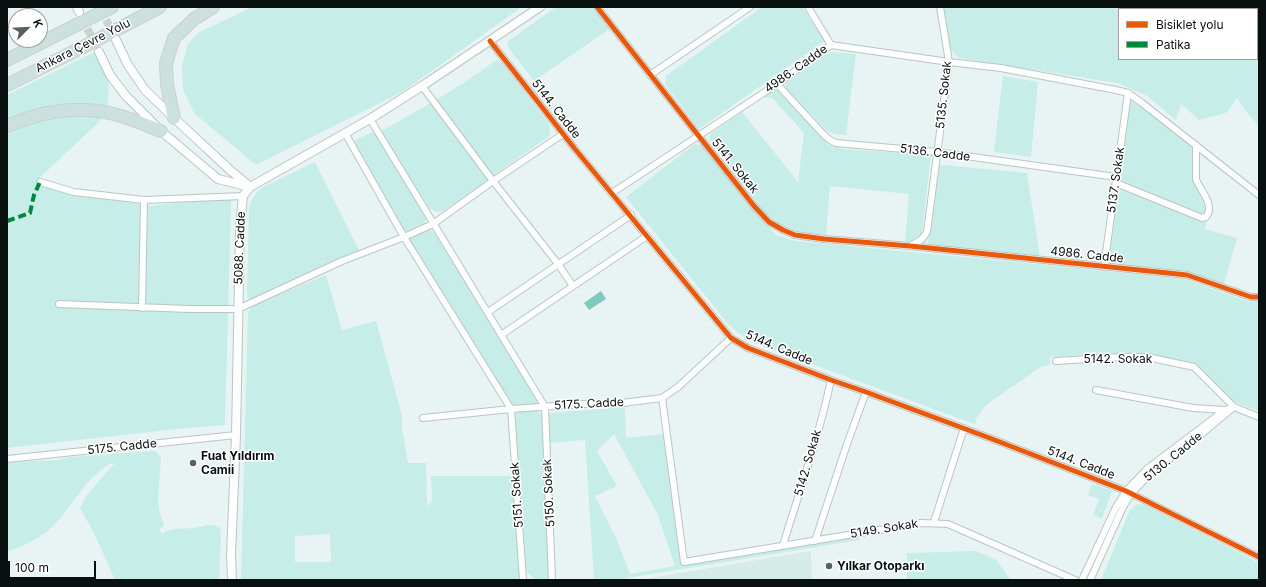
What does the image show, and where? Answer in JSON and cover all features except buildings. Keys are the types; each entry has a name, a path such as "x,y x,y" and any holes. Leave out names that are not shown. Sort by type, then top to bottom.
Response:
{"highway":[{"name":"Ankara Çevre Yolu","path":"7,60 112,7"},
{"name":"Ankara Çevre Yolu","path":"7,85 160,7"},
{"path":"174,118 166,85 166,63 174,38 194,19 213,7"},
{"path":"7,126 30,117 48,113 68,110 87,110 122,116 161,131"}],"street":[{"name":"5088. Cadde","path":"232,580 231,555 236,435 240,228 243,196 250,187 370,119 540,7"},
{"name":"5141. Sokak","path":"597,7 698,136 754,206 769,222 795,235 824,239 910,246"},
{"path":"650,75 750,7"},
{"path":"808,7 831,45"},
{"name":"5135. Sokak","path":"910,246 921,240 927,232 949,62 940,7"},
{"path":"116,40 128,65 145,90 250,187"},
{"name":"5144. Cadde","path":"490,41 563,134 731,338 748,348 964,428 1128,492 1259,557"},
{"name":"4986. Cadde","path":"612,193 777,84 831,45 1021,71 1128,93 1259,195"},
{"path":"99,52 110,75 126,96 161,131 218,179 250,187"},
{"name":"5136. Cadde","path":"777,84 824,135 836,143 937,152 1116,180 1202,218 1206,217 1208,214 1207,200 1196,179 1196,146"},
{"path":"422,86 493,181 558,264 573,286"},
{"name":"5137. Sokak","path":"1104,266 1128,93"},
{"path":"370,119 545,407"},
{"path":"345,133 404,237 511,409"},
{"path":"59,304 142,308 238,309 342,261 433,224 493,181 563,134"},
{"path":"40,182 74,192 144,200 243,196"},
{"path":"142,308 144,200"},
{"path":"488,312 630,215"},
{"path":"501,334 647,236"},
{"name":"4986. Cadde","path":"910,246 1187,275 1251,297 1259,297"},
{"name":"5175. Cadde","path":"423,418 511,409 583,404 614,404 662,398 678,387 731,338"},
{"name":"5142. Sokak","path":"1056,361 1147,357 1194,367 1234,407"},
{"name":"5142. Sokak","path":"783,545 813,448 831,380"},
{"path":"1096,390 1193,408 1225,410 1234,407 1259,417"},
{"path":"815,541 866,392"},
{"name":"5149. Sokak","path":"662,398 684,562 934,522 948,524 1075,580"},
{"name":"5150. Sokak","path":"545,407 552,580"},
{"name":"5130. Cadde","path":"1090,580 1123,507 1128,492 1234,407"},
{"name":"5151. Sokak","path":"511,409 523,580"},
{"name":"5130. Cadde","path":"1082,580 1116,507 1147,469 1225,410"},
{"path":"934,522 964,428"},
{"name":"5175. Cadde","path":"7,458 236,435"}],"shaded area":[{"path":"252,7 522,7 402,92 256,165 194,113 183,90 182,66 188,44 198,33"},
{"path":"556,7 594,7 611,28 534,81 508,47 507,42"},
{"path":"762,7 802,7 825,41 699,129 665,84 666,76"},
{"path":"942,7 1259,7 1259,126 1237,98 1226,113 1199,120 1181,104 1176,120 1146,95 1117,83 959,58 950,49"},
{"path":"95,52 109,83 108,105 99,122 36,181 43,187 150,206 207,199 228,198 232,201 225,425 7,448 7,95"},
{"path":"832,52 856,54 846,135 828,132 787,89 785,84 824,55"},
{"path":"496,60 502,63 549,124 549,136 444,211 437,212 430,209 380,131 393,125 445,94"},
{"path":"1003,76 1038,82 1031,157 994,152"},
{"path":"774,89 778,90 829,145 844,149 931,155 922,233 917,238 913,241 905,243 909,194 830,186 826,235 800,232 779,224 764,212 710,140 710,134 742,112 798,182 804,133 772,98 763,97"},
{"path":"1131,100 1193,146 1192,176 1193,181 1201,194 1206,212 1202,214 1119,181"},
{"path":"372,132 376,134 427,217 424,224 407,231 402,230 352,142"},
{"path":"695,144 703,146 776,235 795,241 1184,279 1250,302 1259,300 1259,411 1229,400 1193,363 1147,354 1082,355 1050,357 1050,364 1039,368 986,405 975,420 977,425 755,343 741,335 729,325 626,197"},
{"path":"315,162 360,252 250,301 247,292 249,208 251,202 263,187"},
{"path":"943,165 1027,173 1040,257 928,244 939,166"},
{"path":"1118,188 1207,222 1204,229 1237,238 1224,284 1182,271 1113,265 1109,260"},
{"path":"425,230 434,232 537,396 536,405 515,405 510,403 408,238"},
{"path":"326,275 342,330 376,321 402,415 402,428 408,463 426,463 427,506 432,501 431,476 512,476 521,580 241,580 248,313 252,306","holes":["330,534 331,562 295,562 295,536"]},
{"path":"625,407 626,438 664,434 685,565 851,538 859,537 859,540 615,580 591,580 594,579 585,440 548,443 547,415 551,413","holes":["614,434 657,513 675,566 630,574 617,540 595,496 617,486 597,451"]},
{"path":"517,411 538,411 542,416 551,578 549,580 536,580 528,573 525,567 515,413"},
{"path":"157,452 161,458 158,500 159,510 164,525 162,528 159,527 162,535 165,532 177,529 195,528 207,525 215,525 220,528 219,580 115,580 94,533 80,508 86,496 114,464 112,463 89,481 52,527 34,540 7,552 7,462 58,460 69,457"},
{"path":"1092,484 1112,491 1102,519 1093,515 1099,499 1088,495"},
{"path":"1137,504 1145,505 1259,563 1259,580 1101,580 1130,510"},
{"path":"811,551 812,580 639,580"},
{"path":"976,551 996,560 1011,580 907,580 907,553"}],"water":[{"path":"601,291 606,299 589,310 584,303"}],"tunnel":[{"path":"101,9 114,36"},
{"path":"82,18 99,52"}],"marked path":[{"path":"7,221 30,213 34,195 40,182"}],"cycle path":[{"path":"597,7 754,206 769,222 783,230 795,235 824,239 910,246 1187,275 1251,297 1259,297"},
{"path":"490,41 575,149 731,338 748,348 987,437 1126,491 1259,557"}],"place":[{"name":"Fuat Yıldırım Camii","path":"193,463"},
{"name":"Yılkar Otoparkı","path":"829,566"}]}
